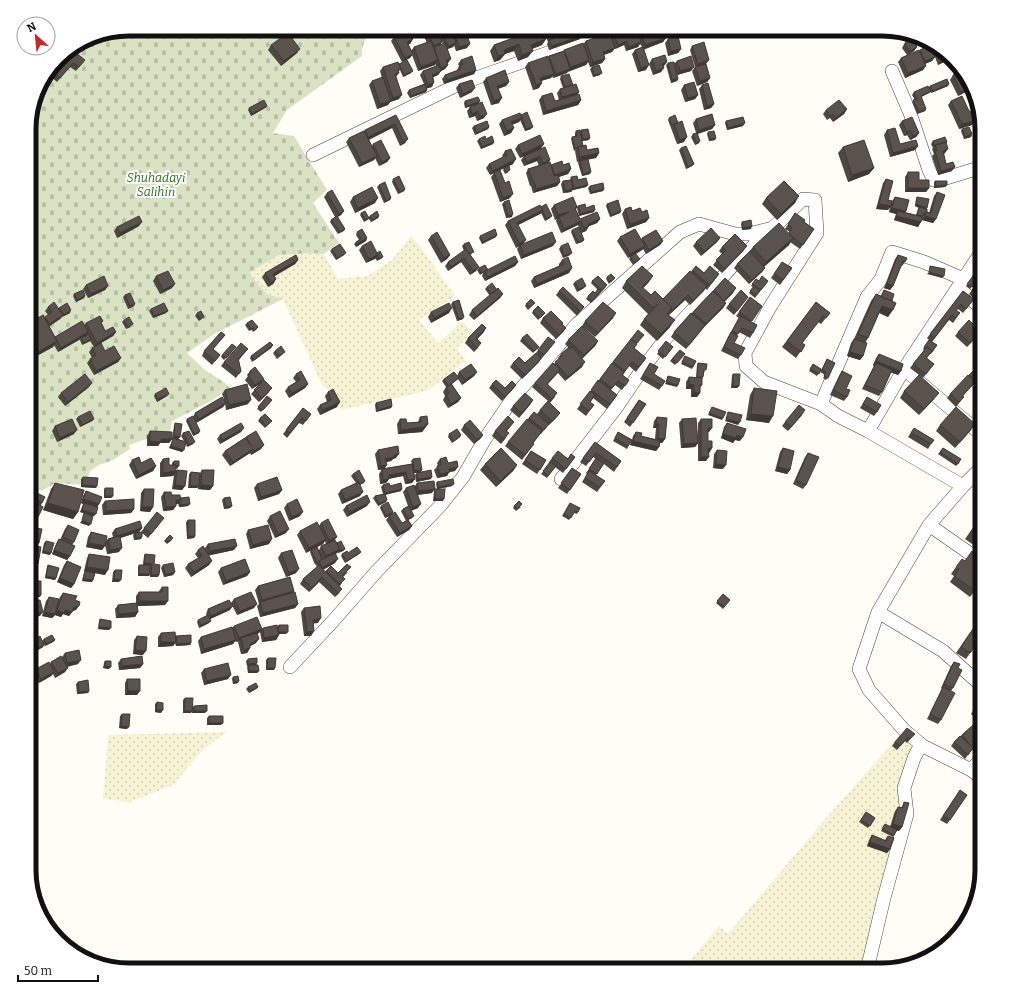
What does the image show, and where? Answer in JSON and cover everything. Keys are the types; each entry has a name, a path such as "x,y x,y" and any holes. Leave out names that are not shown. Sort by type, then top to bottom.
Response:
{"street":[{"path":"313,155 459,84 596,36"},
{"path":"892,71 910,113 928,170 934,180 943,179 975,169"},
{"path":"561,479 616,408 666,338 735,263 803,199 815,200 817,234 763,320 745,353 746,366 764,382 821,404 838,416 868,431 963,486"},
{"path":"290,667 376,572 440,506 463,477 485,439 513,398 577,324 654,254 680,232 699,224 735,234 749,234 773,228"},
{"path":"821,404 867,298 881,279 892,252 924,262 960,283 975,301"},
{"path":"868,431 904,369 975,261"},
{"path":"904,369 975,429"},
{"path":"975,474 929,525 878,612 859,669 869,690 904,730 923,746 975,773"},
{"path":"929,525 975,557"},
{"path":"878,612 943,651 975,680"},
{"path":"869,963 884,898 907,814 904,788 914,758 918,750 923,746"},
{"path":"970,770 975,765"}],"shaded area":[{"path":"411,236 420,246 455,296 419,320 438,343 462,321 472,332 457,348 466,361 427,391 341,410 335,394 322,385 283,299 267,294 252,277 250,272 279,255 312,253 324,254 338,279 367,276 392,260"},
{"path":"904,730 918,750 869,963 688,963 719,926 728,934 821,824"},
{"path":"226,732 202,751 173,785 130,802 103,799 108,735"}],"green space":[{"name":"Shuhadayi Salihin","path":"368,36 362,48 362,56 287,110 273,133 294,136 327,190 313,203 339,243 324,254 312,253 279,255 250,272 252,277 267,294 283,299 216,333 187,353 205,370 230,388 211,401 172,421 169,435 143,440 129,445 130,449 113,460 99,465 90,471 86,485 56,483 43,490 36,492 36,123 43,93 55,72 63,63 82,48 105,39 117,37"}],"building":[{"path":"284,36 292,36 291,37 300,49 284,61 271,45"},
{"path":"411,36 413,39 407,42 413,54 405,58 394,37"},
{"path":"429,36 439,36 442,42 434,46"},
{"path":"444,36 454,36 456,43 448,46"},
{"path":"455,36 467,36 470,44 459,47"},
{"path":"519,36 545,36 546,39 531,45 533,51 522,55 519,44 504,50 505,54 498,56 494,45"},
{"path":"548,36 556,36 556,37 550,40"},
{"path":"559,36 580,36 552,46 549,40"},
{"path":"601,36 611,36 615,48 603,52 605,59 593,62 586,41"},
{"path":"615,36 639,36 641,42 629,47 627,41 618,45"},
{"path":"642,36 665,36 666,38 645,45"},
{"path":"678,36 681,49 671,51 668,39"},
{"path":"908,40 915,42 917,47 910,51 905,44"},
{"path":"431,41 438,60 421,67 414,47"},
{"path":"704,42 709,60 698,64 692,46"},
{"path":"445,43 451,59 446,60 448,65 441,68 434,47"},
{"path":"583,43 589,60 571,67 564,50"},
{"path":"643,47 649,65 641,68 635,50"},
{"path":"926,47 929,48 932,50 935,57 925,61 920,50"},
{"path":"919,50 926,66 908,73 901,58"},
{"path":"564,51 570,69 556,74 549,56"},
{"path":"76,53 85,60 79,67 73,63 60,78 54,73 55,72 63,63"},
{"path":"665,55 667,62 662,64 664,68 656,71 652,59"},
{"path":"938,55 944,60 941,61"},
{"path":"472,56 476,70 447,80 445,75 461,69 460,65 463,64 461,60"},
{"path":"548,56 554,74 540,78 542,83 536,85 528,63"},
{"path":"691,56 694,67 680,71 677,61"},
{"path":"407,60 413,71 404,75 399,64"},
{"path":"398,62 401,69 398,70 399,73 395,74 402,95 393,98 383,67"},
{"path":"674,62 678,79 672,80 668,63"},
{"path":"706,64 710,78 700,81 695,67"},
{"path":"439,65 441,71 432,75 434,82 428,85 423,71"},
{"path":"599,65 602,73 594,75 592,67"},
{"path":"505,70 509,82 497,86 502,98 494,101 486,78"},
{"path":"957,73 966,89 961,92 953,75"},
{"path":"569,74 573,85 565,87 561,76"},
{"path":"383,77 391,101 380,104 372,81"},
{"path":"947,79 949,84 933,91 930,86"},
{"path":"472,80 475,88 463,94 459,84"},
{"path":"694,82 698,95 688,98 684,85"},
{"path":"708,83 714,104 707,106 702,85"},
{"path":"425,84 427,90 411,96 409,90"},
{"path":"576,84 579,92 562,97 560,89"},
{"path":"928,86 931,91 921,96 926,109 919,112 913,100 917,99 914,92"},
{"path":"552,93 555,101 579,94 581,100 546,111 542,96"},
{"path":"962,96 974,121 962,124 951,101"},
{"path":"478,97 480,101 467,106 465,101"},
{"path":"264,100 267,106 252,114 249,108"},
{"path":"839,100 847,109 836,118 833,114 830,116 826,110"},
{"path":"482,102 487,114 480,117 478,111 472,114 470,107"},
{"path":"527,112 533,127 526,129 521,115"},
{"path":"520,113 522,118 511,122 514,128 507,131 502,120"},
{"path":"712,114 715,125 699,130 696,119"},
{"path":"396,115 408,139 403,142 395,124 368,137 365,130"},
{"path":"675,115 678,123 672,125 669,118"},
{"path":"743,117 745,123 728,128 726,121"},
{"path":"912,117 919,133 913,136 910,130 907,132 902,121"},
{"path":"487,121 489,127 477,133 474,126"},
{"path":"682,121 687,137 680,140 674,124"},
{"path":"969,127 972,134 965,137 962,129"},
{"path":"895,128 900,144 916,140 918,146 893,153 887,130"},
{"path":"588,129 590,138 583,139 581,130"},
{"path":"580,130 583,146 575,148 572,137 577,136 576,131"},
{"path":"364,131 377,156 362,163 349,138"},
{"path":"714,131 716,138 710,139 708,132"},
{"path":"697,133 700,141 696,143 693,134"},
{"path":"540,135 544,144 522,154 518,145"},
{"path":"485,136 486,139 492,136 494,142 482,147 479,139"},
{"path":"945,137 947,142 934,146 933,141"},
{"path":"381,140 390,158 382,162 373,144"},
{"path":"864,140 874,168 852,175 843,147"},
{"path":"946,142 948,149 943,151 946,164 953,162 955,167 941,171 935,151 937,151 935,145"},
{"path":"586,145 587,150 598,148 599,153 580,157 578,147"},
{"path":"686,146 694,164 688,167 681,148"},
{"path":"545,147 550,160 543,163 540,156 527,162 524,156"},
{"path":"511,149 516,159 493,171 489,164 507,155 505,151"},
{"path":"588,159 591,172 583,174 580,161"},
{"path":"562,161 563,165 569,163 571,169 555,175 551,165"},
{"path":"550,162 554,176 558,175 560,182 536,189 528,169"},
{"path":"509,166 510,170 506,172 504,168"},
{"path":"500,170 505,183 509,181 513,194 503,198 494,172"},
{"path":"908,172 919,172 919,180 929,180 929,188 908,188"},
{"path":"399,176 405,189 400,192 393,179"},
{"path":"577,176 578,180 586,178 588,185 574,188 571,177"},
{"path":"886,179 893,181 888,200 892,201 891,206 879,204"},
{"path":"571,180 573,189 565,191 563,181"},
{"path":"784,181 799,196 781,214 766,198"},
{"path":"935,181 947,181 947,185 936,186"},
{"path":"385,182 391,198 386,201 379,185"},
{"path":"603,183 604,189 591,192 590,186"},
{"path":"372,187 378,198 358,208 353,197"},
{"path":"332,190 344,211 339,214 327,193"},
{"path":"937,192 945,195 936,219 925,216 926,212 931,213"},
{"path":"573,197 577,207 575,208 580,219 597,212 600,219 588,224 589,226 584,228 581,221 564,229 559,217 569,212 558,215 554,205"},
{"path":"895,197 909,200 906,211 892,208"},
{"path":"917,197 929,199 927,208 916,204"},
{"path":"509,200 513,214 508,216 504,202"},
{"path":"618,200 621,211 611,215 607,204"},
{"path":"546,204 552,216 546,219 541,207"},
{"path":"585,204 586,208 594,205 595,210 580,214 578,206"},
{"path":"540,205 543,210 517,223 526,240 519,243 508,221"},
{"path":"631,207 632,211 640,208 642,212 647,210 649,218 630,224 625,209"},
{"path":"919,207 927,209 927,212 924,213 923,216 917,215"},
{"path":"365,211 369,218 366,220 361,213"},
{"path":"377,211 379,216 372,220 370,216"},
{"path":"898,211 923,217 921,222 896,216"},
{"path":"795,213 814,229 803,245 789,233 792,228 788,224"},
{"path":"139,216 142,222 120,233 117,227"},
{"path":"337,216 345,229 340,232 331,220"},
{"path":"751,220 752,226 743,228 742,222"},
{"path":"779,223 793,238 766,262 753,247"},
{"path":"579,227 584,240 578,242 572,230"},
{"path":"711,228 720,238 704,252 696,242"},
{"path":"362,229 367,238 357,244 356,242 361,239 357,232"},
{"path":"495,229 497,235 483,242 480,236"},
{"path":"635,229 645,246 630,254 620,237"},
{"path":"656,230 663,241 649,250 642,238"},
{"path":"437,232 450,255 444,258 431,236"},
{"path":"552,232 556,242 524,255 520,245"},
{"path":"735,234 747,246 725,269 716,260 726,250 722,247"},
{"path":"371,241 378,255 369,259 362,246"},
{"path":"469,242 474,252 469,254 464,244"},
{"path":"568,243 572,253 564,256 561,246"},
{"path":"340,244 346,253 337,258 332,249"},
{"path":"466,249 479,267 473,271 464,258 451,267 448,262"},
{"path":"380,251 383,257 379,259 377,253"},
{"path":"750,251 765,268 752,280 737,264"},
{"path":"635,253 640,259 635,263 630,257"},
{"path":"296,255 298,260 273,274 276,279 271,283 265,273"},
{"path":"898,255 907,258 905,262 903,261 893,286 887,283"},
{"path":"515,256 518,262 488,277 485,271"},
{"path":"568,257 572,268 537,284 534,277 564,264 562,260"},
{"path":"782,262 792,268 783,280 774,274"},
{"path":"485,265 488,270 481,273 479,268"},
{"path":"642,266 653,276 642,287 651,295 655,291 672,308 667,314 675,320 661,334 644,319 658,304 653,308 626,281"},
{"path":"696,266 704,273 710,266 719,274 710,285 692,271"},
{"path":"930,266 945,269 944,276 929,272"},
{"path":"168,271 175,284 163,290 156,276"},
{"path":"690,271 707,286 693,301 688,295 672,311 672,308 663,299"},
{"path":"975,273 975,283 972,287 967,284"},
{"path":"611,274 615,278 611,282 607,277"},
{"path":"104,276 108,286 91,294 86,285"},
{"path":"598,276 607,285 602,290 592,281"},
{"path":"762,276 768,281 761,290 752,284 756,279 759,281"},
{"path":"582,278 586,286 579,289 575,282"},
{"path":"725,278 736,288 724,301 714,290"},
{"path":"492,283 497,290 491,294 487,287"},
{"path":"754,286 760,290 756,295 750,291"},
{"path":"563,287 584,307 580,311 559,291"},
{"path":"498,288 503,294 477,316 472,310"},
{"path":"598,289 601,291 592,301 588,296 593,291 595,293"},
{"path":"83,290 85,296 77,300 74,294"},
{"path":"741,290 748,297 737,311 729,304"},
{"path":"884,290 894,294 892,301 881,297"},
{"path":"713,291 726,303 706,324 693,312"},
{"path":"963,291 974,299 966,309 961,304 956,310 960,313 955,318 952,315 934,338 930,334"},
{"path":"130,293 135,304 130,306 125,295"},
{"path":"876,294 896,303 893,310 882,306 868,338 858,334"},
{"path":"750,297 762,306 752,321 739,312"},
{"path":"531,299 535,303 530,307 526,304"},
{"path":"459,300 464,317 459,319 453,302"},
{"path":"54,302 63,315 50,324 45,317 52,312 48,307"},
{"path":"603,302 616,313 598,333 585,321"},
{"path":"816,302 830,313 826,318 823,316 802,343 805,345 801,352 787,341"},
{"path":"67,303 71,310 64,315 59,308"},
{"path":"164,303 168,311 154,316 151,309"},
{"path":"449,303 452,308 434,318 431,312"},
{"path":"538,306 545,313 540,318 533,311"},
{"path":"201,311 204,317 200,319 197,313"},
{"path":"551,311 566,328 559,335 543,318"},
{"path":"691,313 705,325 689,345 674,332"},
{"path":"43,315 57,341 38,352 36,348 36,319"},
{"path":"100,316 103,321 101,322 105,331 113,327 116,332 97,343 86,323"},
{"path":"740,316 757,325 753,333 742,328 738,334 732,331"},
{"path":"129,317 133,324 128,327 124,320"},
{"path":"252,320 258,327 255,330 253,328 251,329 247,323"},
{"path":"969,320 975,326 975,338 970,343 958,332"},
{"path":"82,321 88,332 61,348 55,337"},
{"path":"482,324 486,328 476,338 481,343 477,348 468,338"},
{"path":"582,326 598,341 584,355 568,340"},
{"path":"638,330 644,335 637,343 631,339"},
{"path":"221,332 225,335 213,349 220,355 215,361 204,351"},
{"path":"731,332 738,336 734,343 745,348 741,355 724,347"},
{"path":"89,334 91,339 84,343 81,338"},
{"path":"527,334 539,347 534,351 522,338"},
{"path":"548,337 555,342 544,355 538,350"},
{"path":"631,339 637,344 634,348 646,358 639,367 632,362 625,371 613,362"},
{"path":"854,339 867,343 863,356 850,352"},
{"path":"929,340 937,345 932,352 927,347 924,347"},
{"path":"666,341 673,347 665,357 658,351"},
{"path":"270,342 273,345 254,360 251,356"},
{"path":"101,343 105,351 114,346 121,358 96,371 90,359 96,355 92,348"},
{"path":"241,343 248,349 238,359 241,371 239,374 224,362"},
{"path":"232,344 236,347 226,358 222,355"},
{"path":"281,346 285,352 279,356 275,351"},
{"path":"569,347 570,349 572,347 585,362 568,377 555,362"},
{"path":"927,347 932,351 926,358 934,364 926,374 913,364"},
{"path":"680,350 685,354 677,363 672,359"},
{"path":"536,353 541,359 525,375 513,363 519,357 525,363"},
{"path":"879,354 903,364 901,371 876,361"},
{"path":"685,356 696,361 693,367 682,362"},
{"path":"827,359 835,363 828,378 824,376 826,372 822,370"},
{"path":"553,363 560,369 547,384 557,393 552,399 535,383"},
{"path":"612,363 624,372 622,375 629,380 625,386 618,381 612,388 600,379"},
{"path":"650,363 658,367 654,374 665,381 662,386 643,375"},
{"path":"698,363 707,364 703,377 697,377"},
{"path":"876,363 892,370 882,392 865,385"},
{"path":"471,364 477,372 465,380 459,372"},
{"path":"813,364 821,369 819,374 810,369"},
{"path":"255,367 264,379 255,385 248,375"},
{"path":"975,369 975,380 969,375"},
{"path":"301,371 308,384 292,393 288,387 300,380 296,374"},
{"path":"842,371 852,376 846,389 850,390 847,397 833,390"},
{"path":"454,372 459,378 448,386 444,379"},
{"path":"85,374 92,383 68,402 61,393"},
{"path":"733,374 740,374 739,386 733,386"},
{"path":"919,375 939,393 924,409 904,391"},
{"path":"968,375 975,382 962,396 964,397 959,402 950,394"},
{"path":"668,376 680,379 678,385 666,382"},
{"path":"689,377 702,378 700,393 694,392 694,385 689,384"},
{"path":"264,380 272,388 262,398 254,390"},
{"path":"496,380 505,388 512,381 516,385 505,397 492,384"},
{"path":"598,380 617,395 610,404 591,390"},
{"path":"247,384 251,400 229,405 225,390"},
{"path":"451,384 461,398 451,404 446,395 449,393 446,388"},
{"path":"166,388 169,394 158,399 155,394"},
{"path":"754,388 777,391 773,416 751,414"},
{"path":"333,389 340,402 323,410 320,405 331,400 328,392"},
{"path":"590,391 595,395 590,402 594,405 589,411 580,404"},
{"path":"525,393 533,400 522,413 513,406"},
{"path":"267,396 272,400 263,410 258,407"},
{"path":"222,397 226,403 199,419 195,413"},
{"path":"867,397 881,405 877,412 863,404"},
{"path":"391,399 392,406 378,410 376,403"},
{"path":"639,400 646,404 633,423 627,418"},
{"path":"548,401 560,413 552,421 540,410"},
{"path":"799,405 805,410 791,427 785,422"},
{"path":"712,407 726,412 723,418 709,413"},
{"path":"956,407 975,424 960,442 940,425"},
{"path":"303,408 311,414 306,421 302,418 290,433 286,430"},
{"path":"90,411 94,419 82,425 78,417"},
{"path":"534,412 549,424 544,430 529,418"},
{"path":"728,412 742,415 740,422 726,419"},
{"path":"265,414 272,421 266,426 260,418"},
{"path":"193,416 200,431 194,434 187,419"},
{"path":"427,416 428,424 425,425 425,427 401,430 400,419 406,419 407,423 421,422 420,417"},
{"path":"508,416 514,422 506,431 509,433 504,439 495,431"},
{"path":"657,417 667,418 665,439 658,438 659,424 656,424"},
{"path":"696,418 698,443 684,444 682,419"},
{"path":"72,419 77,430 60,438 55,426"},
{"path":"527,419 542,431 525,455 508,442"},
{"path":"701,419 712,419 712,428 708,428 708,441 712,441 712,448 708,448 709,457 701,457"},
{"path":"470,420 483,435 477,440 464,425"},
{"path":"175,423 182,424 180,437 174,436"},
{"path":"241,423 244,428 223,440 220,435"},
{"path":"727,423 746,429 743,437 737,435 736,438 723,434"},
{"path":"914,428 934,440 931,444 911,433"},
{"path":"457,429 461,435 454,441 449,434"},
{"path":"150,431 172,432 172,439 161,439 161,442 150,441"},
{"path":"189,431 195,442 189,445 183,433"},
{"path":"256,431 264,445 254,451 253,449 233,462 225,451 245,438 252,447 246,437"},
{"path":"618,432 632,440 628,446 615,438"},
{"path":"636,432 642,433 641,436 660,441 659,447 633,441"},
{"path":"173,438 186,442 184,450 171,446"},
{"path":"595,442 621,461 617,467 596,453 589,462 583,458"},
{"path":"398,446 399,454 385,459 387,465 381,466 378,450"},
{"path":"501,448 517,465 500,481 485,464"},
{"path":"783,448 794,451 790,470 778,467"},
{"path":"943,448 961,459 958,464 940,452"},
{"path":"717,450 727,451 726,465 716,464"},
{"path":"531,451 546,460 540,470 525,460"},
{"path":"558,451 568,459 571,454 575,457 566,469 552,458"},
{"path":"808,453 819,457 806,485 796,480"},
{"path":"139,457 141,463 151,458 156,466 139,475 132,460"},
{"path":"446,457 448,463 457,461 458,467 449,469 450,472 440,474 437,466 441,465 440,459"},
{"path":"169,458 169,465 176,465 176,471 163,473 163,459"},
{"path":"420,458 422,470 414,471 413,459"},
{"path":"596,458 604,463 597,474 589,469"},
{"path":"174,461 179,461 179,466 173,465"},
{"path":"550,462 556,466 548,476 543,471"},
{"path":"412,464 415,479 408,480 406,472 389,475 389,479 383,480 382,469"},
{"path":"572,468 581,474 570,490 561,483"},
{"path":"177,470 187,471 185,486 175,485"},
{"path":"202,470 214,470 213,486 201,485"},
{"path":"359,470 365,481 360,484 353,474"},
{"path":"431,470 432,477 418,479 417,473"},
{"path":"589,471 605,481 600,487 585,478"},
{"path":"191,472 200,473 199,486 190,486"},
{"path":"83,477 98,478 97,486 82,485"},
{"path":"277,477 282,490 261,497 257,484"},
{"path":"453,479 454,484 438,487 437,482"},
{"path":"434,481 435,489 418,491 417,483"},
{"path":"359,482 363,492 345,500 341,490"},
{"path":"55,483 84,490 78,512 48,503"},
{"path":"389,483 390,486 401,483 402,489 385,493 383,485"},
{"path":"414,485 421,504 413,507 406,488"},
{"path":"105,488 113,488 113,496 105,496"},
{"path":"144,489 154,489 153,507 142,507"},
{"path":"435,489 445,489 444,499 435,499"},
{"path":"86,491 102,497 99,504 83,499"},
{"path":"36,492 45,497 42,503 36,500"},
{"path":"164,492 171,492 172,495 180,495 181,500 176,500 176,506 166,507"},
{"path":"385,494 387,500 379,504 375,496"},
{"path":"367,495 370,502 350,512 346,506"},
{"path":"189,497 190,504 180,505 181,498"},
{"path":"230,497 232,506 226,507 224,498"},
{"path":"134,499 134,509 106,511 105,501"},
{"path":"297,499 303,512 292,517 287,504"},
{"path":"519,501 522,504 517,509 514,506"},
{"path":"388,502 393,512 386,516 381,506"},
{"path":"37,503 43,507 37,519 36,518"},
{"path":"84,503 98,507 96,514 82,510"},
{"path":"570,503 580,508 578,512 575,511 571,518 564,514"},
{"path":"409,506 414,516 408,519 403,509"},
{"path":"280,511 289,529 278,534 270,516"},
{"path":"157,512 164,518 151,534 144,528"},
{"path":"395,512 402,523 408,520 412,526 400,533 389,516"},
{"path":"84,513 93,516 91,524 82,520"},
{"path":"328,519 337,537 329,540 321,523"},
{"path":"188,520 195,520 195,536 188,536"},
{"path":"140,521 142,528 117,536 115,529"},
{"path":"317,522 326,539 309,548 300,531"},
{"path":"68,525 79,530 74,542 63,537"},
{"path":"268,525 272,539 253,545 248,530"},
{"path":"975,526 975,536 970,533"},
{"path":"36,528 42,529 39,543 36,542"},
{"path":"91,532 107,536 105,546 89,543"},
{"path":"142,532 142,537 136,538 135,533"},
{"path":"170,535 173,538 168,542 166,539"},
{"path":"120,536 122,548 110,550 108,539"},
{"path":"59,539 75,546 70,556 54,550"},
{"path":"235,539 237,546 210,551 208,544"},
{"path":"335,540 340,549 326,556 321,546"},
{"path":"46,541 54,543 51,553 43,551"},
{"path":"341,541 345,549 339,551 340,549 337,543"},
{"path":"36,546 41,547 38,564 36,564"},
{"path":"203,546 212,561 194,572 188,564 202,556 198,550"},
{"path":"317,547 322,559 317,563 311,550"},
{"path":"357,547 361,552 347,561 342,554 347,551 348,553"},
{"path":"292,550 299,569 289,573 281,553"},
{"path":"972,551 975,553 975,591 954,576 959,569 956,567 962,559 965,561"},
{"path":"335,553 338,559 322,568 319,561"},
{"path":"89,554 110,557 108,570 87,567"},
{"path":"145,554 155,555 154,564 160,565 159,575 151,575 152,564 144,563"},
{"path":"245,559 250,572 226,581 221,568"},
{"path":"67,561 81,567 74,584 60,578"},
{"path":"173,563 175,572 165,575 163,565"},
{"path":"347,564 351,567 342,576 345,579 340,584 326,571 331,566 338,573"},
{"path":"48,565 59,568 56,578 46,576"},
{"path":"139,565 150,565 150,574 139,574"},
{"path":"319,565 342,589 338,593 322,577 312,588 303,579"},
{"path":"115,570 122,570 121,580 114,579"},
{"path":"85,571 95,573 93,580 83,579"},
{"path":"290,577 294,591 262,600 258,586"},
{"path":"36,581 41,581 41,595 36,595"},
{"path":"162,587 168,587 168,601 139,601 139,592 162,592"},
{"path":"251,592 257,604 240,611 234,599"},
{"path":"295,592 298,604 263,613 260,602"},
{"path":"63,593 77,596 75,600 80,602 79,606 74,607 72,612 65,610 64,613 57,610"},
{"path":"723,594 730,600 724,607 717,601"},
{"path":"49,597 59,599 55,614 45,612"},
{"path":"40,600 43,612 36,613 36,601"},
{"path":"229,600 233,606 211,616 208,609"},
{"path":"137,603 138,612 119,614 118,605"},
{"path":"320,606 321,618 313,620 314,631 307,632 304,608"},
{"path":"208,615 211,621 201,625 198,620"},
{"path":"257,617 262,629 239,638 234,626"},
{"path":"100,619 111,621 111,628 99,627"},
{"path":"277,625 279,635 264,638 263,628"},
{"path":"279,625 288,625 288,632 278,632"},
{"path":"975,626 975,646 970,653 961,647"},
{"path":"232,627 236,640 204,649 201,637"},
{"path":"175,632 176,642 161,642 161,633"},
{"path":"257,633 259,639 250,644 250,648 244,650 241,638"},
{"path":"52,635 55,640 46,644 44,639"},
{"path":"191,635 191,643 177,644 176,636"},
{"path":"40,636 44,645 39,648 36,638"},
{"path":"137,636 147,637 146,651 135,650"},
{"path":"79,650 81,660 67,663 65,653"},
{"path":"61,656 68,668 58,673 51,662"},
{"path":"142,656 143,664 122,666 121,659"},
{"path":"257,658 257,663 248,664 248,659"},
{"path":"268,658 276,658 275,668 267,668"},
{"path":"105,661 111,661 111,667 105,666"},
{"path":"49,662 54,672 41,679 36,669"},
{"path":"954,662 960,664 958,668 962,670 953,688 944,684"},
{"path":"228,663 231,675 207,681 204,669"},
{"path":"249,665 258,665 259,671 249,671"},
{"path":"238,676 239,681 234,682 233,677"},
{"path":"127,679 140,679 140,691 128,691"},
{"path":"88,680 89,691 79,692 78,682"},
{"path":"256,683 258,687 250,691 248,687"},
{"path":"943,687 955,693 941,720 930,714"},
{"path":"185,698 193,698 192,711 184,711"},
{"path":"157,702 163,703 163,710 156,710"},
{"path":"207,705 207,711 194,711 194,706"},
{"path":"122,714 130,714 129,727 121,726"},
{"path":"209,716 223,716 223,723 209,723"},
{"path":"973,725 975,727 975,746 968,755 954,742 960,736 971,746 962,735"},
{"path":"907,728 915,734 910,739 908,737 900,746 895,742"},
{"path":"960,790 967,795 950,820 943,816"},
{"path":"904,802 909,803 902,827 893,824 898,807 903,808"},
{"path":"866,812 875,818 870,826 861,820"},
{"path":"885,824 897,830 894,835 882,829"},
{"path":"872,835 886,841 888,836 894,838 890,849 870,842"}]}
